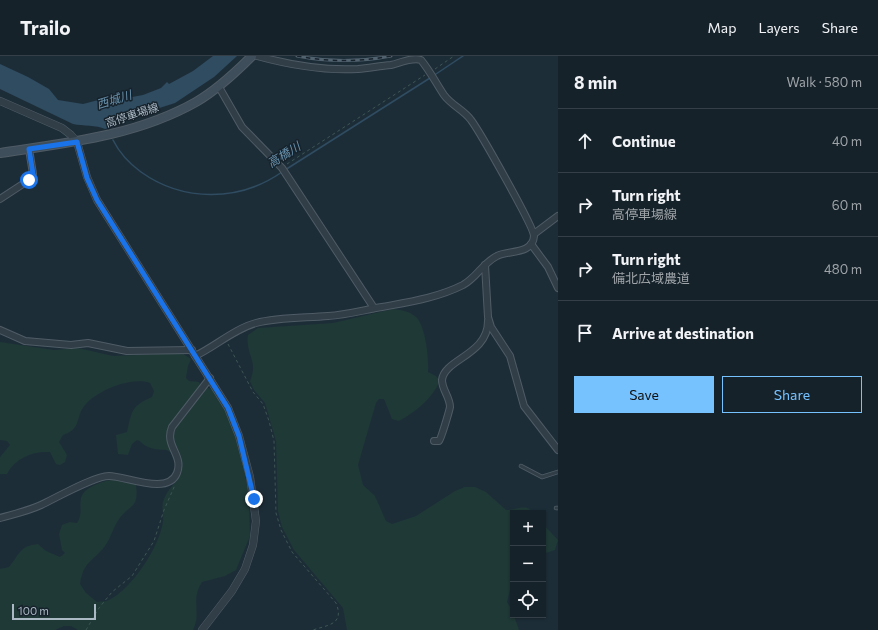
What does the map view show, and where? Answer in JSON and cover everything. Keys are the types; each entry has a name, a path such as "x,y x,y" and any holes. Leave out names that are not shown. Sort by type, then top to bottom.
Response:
{"main road":[{"name":"高停車場線","path":"0,153 77,142 122,131 167,115 195,102 218,87 252,56"}],"street":[{"path":"257,56 309,68 329,69 358,69 418,59 421,60 432,74 446,97 470,118 487,145 534,234"},
{"path":"218,87 242,127 283,170 374,308"},
{"path":"0,101 62,128 77,142 87,178 97,200 210,378 228,408 239,436 250,477 256,521 253,545 245,569 232,591 202,630"},
{"path":"0,199 29,180 33,174 29,149"},
{"path":"0,330 25,341 71,345 88,343 127,350 194,353 248,326 264,321 335,316 414,302 438,295 463,284 478,275 485,265 497,255 518,252 531,244 534,234 558,216"},
{"path":"531,244 551,270 558,288"},
{"path":"434,441 439,441 442,437 443,427 450,407 443,387 443,378 450,368 469,354 483,339 487,330 488,318 485,265"},
{"path":"488,318 491,327 510,356 524,406 558,450"},
{"path":"0,518 39,506 108,476 152,485 165,484 171,481 177,474 177,454 169,440 169,434 172,427 210,378"}],"lane":[{"path":"521,466 542,477 558,472"}],"path":[{"path":"283,170 432,74 454,56"},
{"path":"225,338 253,392 263,404 269,421 274,441 276,513 281,530 292,552 336,604 338,609 339,615 332,624 313,630"},
{"path":"86,630 99,608 112,592 132,576 154,541 164,510 172,495 177,474"}],"green space":[{"path":"393,309 411,313 416,317 422,328 426,343 428,372 436,376 440,381 437,388 428,399 399,421 392,419 384,399 379,399 376,403 358,465 363,485 375,496 386,521 392,524 416,516 455,491 465,487 475,487 486,492 506,510 510,510 510,590 507,602 510,607 510,618 515,618 519,630 347,630 343,608 294,550 282,527 278,511 276,441 265,403 254,390 250,381 253,362 248,348 248,335 258,328 333,323"},
{"path":"0,342 54,350 78,348 113,356 182,353 191,359 186,378 189,381 199,382 201,386 212,389 217,394 228,416 242,457 249,497 250,536 236,570 225,576 202,582 197,595 197,618 193,630 78,630 71,626 64,626 55,630 0,630 0,569 9,567 20,551 32,545 38,544 46,551 60,557 65,553 62,550 59,534 62,525 70,522 77,523 80,514 80,501 84,493 88,489 102,482 119,480 136,485 136,498 133,505 117,522 105,546 86,566 80,584 86,593 97,602 109,600 127,587 144,566 157,542 163,521 162,506 168,492 180,476 182,466 181,460 167,450 151,448 137,440 132,444 128,455 118,454 116,435 127,432 130,419 136,406 152,397 154,391 150,383 134,381 106,390 91,399 85,405 76,426 63,435 59,442 67,455 65,462 60,465 56,464 50,452 31,454 10,468 7,474 0,474 0,457 10,445 7,441 0,440"},
{"path":"522,508 528,508 531,510 510,510"},
{"path":"546,527 558,540 555,550 546,553"}],"water":[{"name":"西城川","path":"213,56 237,56 214,77 175,103 119,121 114,117 111,118 111,127 105,129 73,124 0,89 0,64 49,89 58,100 83,104 110,97 121,99 143,95 161,88 167,82 169,84 193,71"}],"waterway":[{"name":"高橋川","path":"433,76 463,56"},
{"name":"高橋川","path":"285,170 430,78"},
{"name":"高橋川","path":"113,140 125,158 141,172 157,182 175,189 193,193 230,193 248,189 265,182 282,172"}],"railway":[{"path":"297,56 344,60 391,56"}],"route":[{"path":"29,180 33,174 29,149 77,142 87,178 97,200 228,408 239,436 250,477 254,499"}]}
